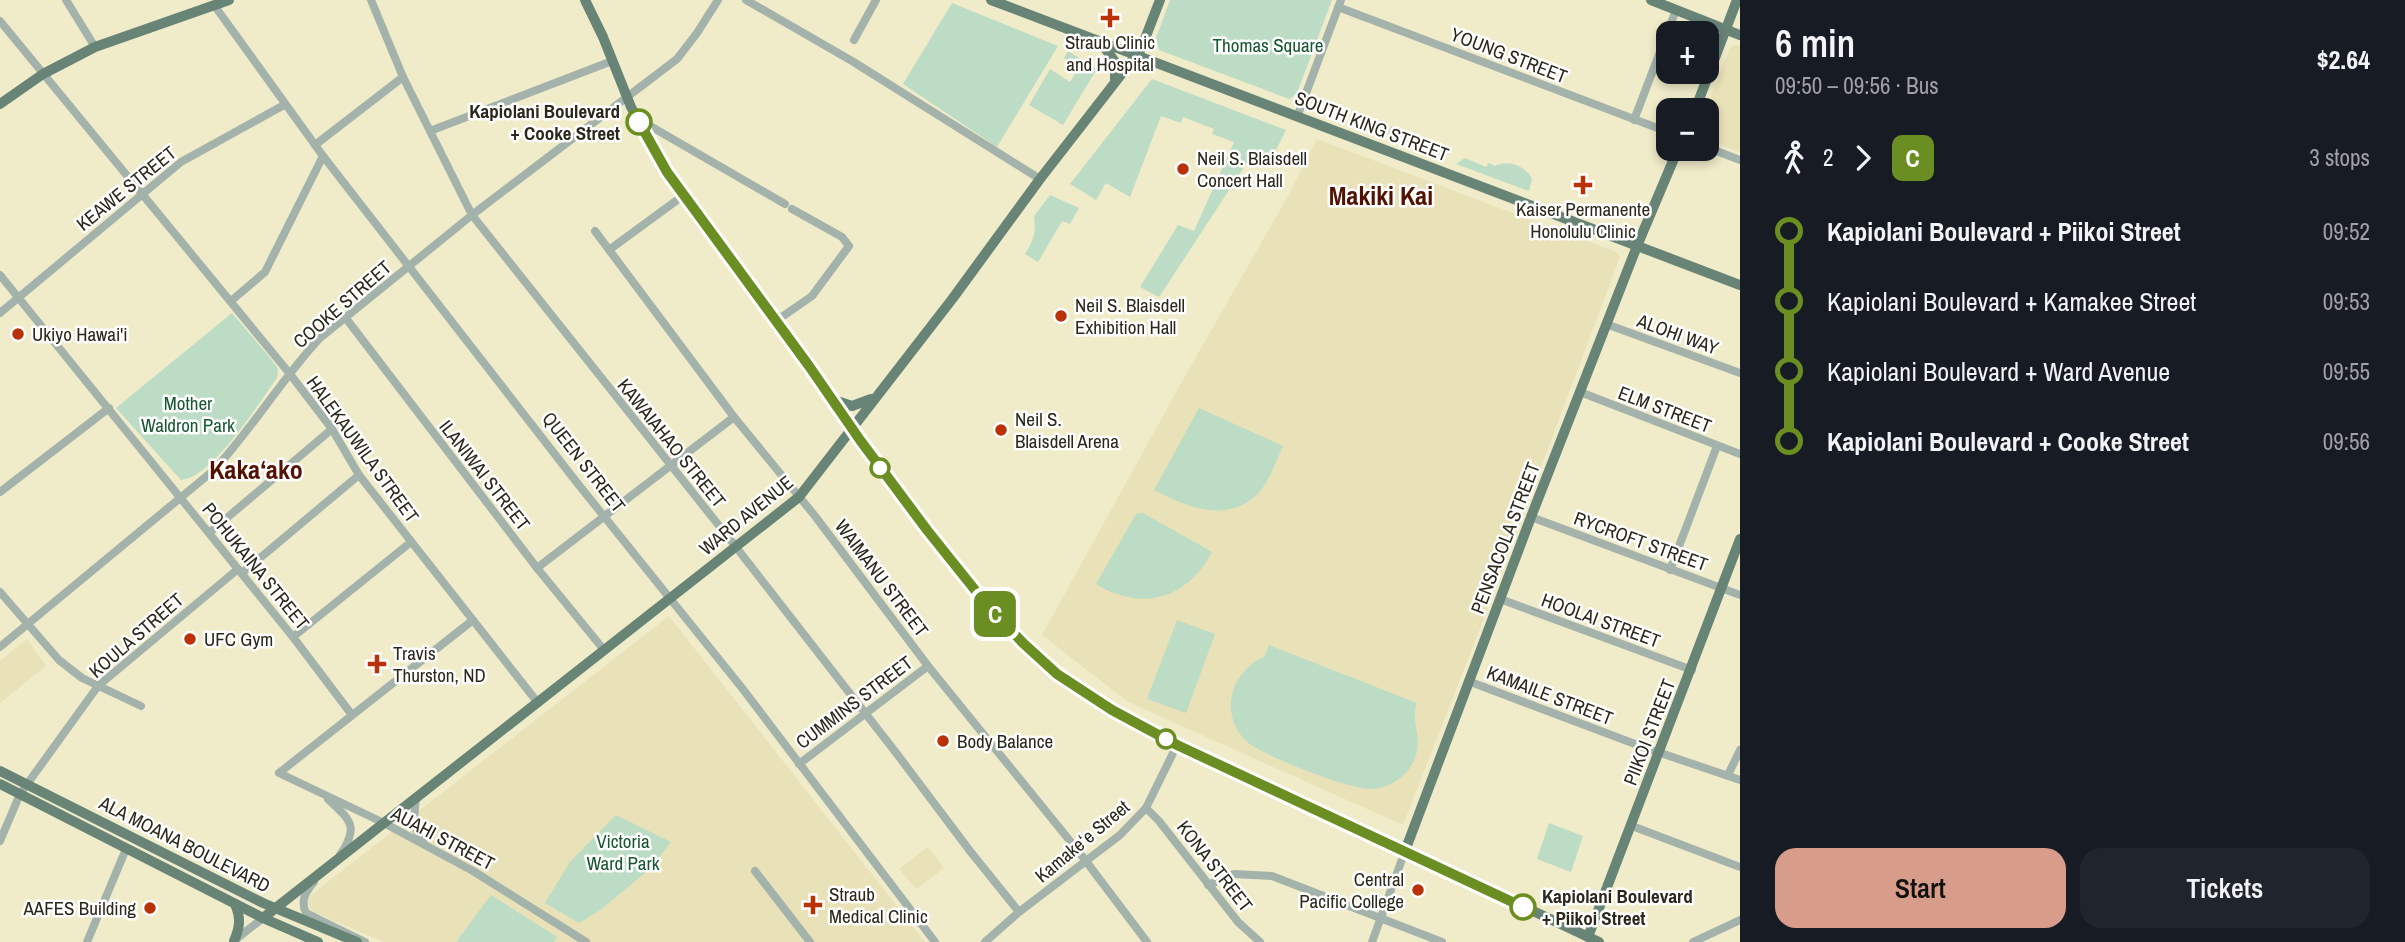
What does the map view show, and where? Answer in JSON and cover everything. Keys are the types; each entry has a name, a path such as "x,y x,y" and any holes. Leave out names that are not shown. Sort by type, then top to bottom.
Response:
{"main road":[{"path":"0,104 43,74 95,47 212,3 229,0"},
{"path":"585,0 626,95 657,156 852,429 958,570 1023,643 1072,685 1177,745 1405,851 1589,941"},
{"name":"SOUTH KING STREET","path":"991,0 1740,285"},
{"name":"WARD AVENUE","path":"263,918 799,497 953,298 1143,44 1160,0"},
{"path":"1651,0 1740,34"},
{"path":"1700,98 1738,0"},
{"path":"1100,41 1115,62 1115,81"},
{"name":"PENSACOLA STREET","path":"1405,851 1531,517 1673,161"},
{"path":"832,399 846,406 857,405 867,402 881,390"},
{"name":"PIIKOI STREET","path":"1589,941 1740,539"},
{"name":"ALA MOANA BOULEVARD","path":"0,771 276,908 357,942"},
{"name":"ALA MOANA BOULEVARD","path":"0,784 263,918 318,942"},
{"path":"233,942 241,917 235,904"}],"street":[{"path":"66,0 95,47"},
{"name":"KAWAIAHAO STREET","path":"371,0 403,77 472,215 736,547 1019,912"},
{"name":"COOKE STREET","path":"0,647 214,470 237,445 319,339 472,215 626,95 677,59 718,0"},
{"path":"746,0 852,61 1040,179"},
{"path":"854,40 876,0"},
{"name":"QUEEN STREET","path":"212,3 323,156 670,598 934,942"},
{"path":"1297,117 1340,4"},
{"name":"YOUNG STREET","path":"1340,4 1656,128"},
{"path":"1634,120 1676,10"},
{"name":"HALEKAUWILA STREET","path":"0,21 290,374 332,429 359,475 538,703"},
{"path":"430,131 612,61"},
{"path":"315,145 403,77"},
{"name":"KEAWE STREET","path":"0,313 181,162 284,105"},
{"path":"638,119 842,237 849,246 812,296 776,321"},
{"path":"1719,152 1740,160"},
{"path":"231,302 265,272 323,156"},
{"path":"609,250 684,195"},
{"name":"WAIMANU STREET","path":"596,231 734,417 1147,942"},
{"name":"POHUKAINA STREET","path":"0,275 293,637 352,715"},
{"name":"ILANIWAI STREET","path":"345,317 537,568 604,650"},
{"name":"ALOHI WAY","path":"1606,324 1740,373"},
{"name":"ELM STREET","path":"1580,392 1740,454"},
{"path":"0,492 109,408"},
{"path":"537,568 734,417"},
{"path":"209,533 332,429"},
{"path":"1670,570 1717,446"},
{"name":"KOULA STREET","path":"0,841 20,794 98,686 359,475"},
{"name":"RYCROFT STREET","path":"1531,517 1740,595"},
{"path":"293,637 411,542"},
{"path":"0,592 59,660 82,678 141,706"},
{"name":"HOOLAI STREET","path":"1500,599 1692,670"},
{"path":"352,715 473,620"},
{"name":"CUMMINS STREET","path":"799,764 928,666"},
{"name":"KAMAILE STREET","path":"1468,681 1740,780"},
{"name":"AUAHI STREET","path":"352,715 279,773 425,845 493,883 586,942"},
{"name":"Kamakeʻe Street","path":"985,942 1019,912 1120,835 1146,808 1177,745"},
{"path":"1728,775 1740,750"},
{"path":"320,793 345,815 351,826 351,834 345,847 306,892 303,902 305,911 365,942"},
{"path":"416,798 414,821 418,836 425,845"},
{"name":"KONA STREET","path":"1146,808 1248,933 1261,942"},
{"path":"1632,826 1740,867"},
{"path":"87,942 126,849"},
{"name":"PENSACOLA STREET","path":"1372,942 1405,851"},
{"path":"755,871 810,942"},
{"path":"1208,885 1234,874 1272,876 1442,942"},
{"name":"WARD AVENUE","path":"233,942 263,918"},
{"path":"1693,942 1740,920"}],"shaded area":[{"path":"1733,45 1740,46 1740,152 1719,144 1719,98 1711,98 1716,84 1719,84 1719,76"},
{"path":"1317,139 1616,252 1620,257 1403,825 1128,702 1042,635 1288,196"},
{"path":"669,616 925,942 384,942 311,911 308,902 311,895"},
{"path":"27,639 46,666 0,703 0,661"},
{"path":"928,847 944,868 916,889 899,869"}],"green space":[{"name":"Thomas Square","path":"1170,0 1332,0 1297,93 1289,99 1159,50 1156,38"},
{"path":"952,3 1058,46 997,147 903,84"},
{"path":"1068,51 1097,69 1063,125 1029,105 1050,69 1070,82 1079,68 1064,58"},
{"path":"1152,79 1286,130 1272,158 1254,152 1159,297 1140,287 1178,225 1194,231 1234,142 1212,134 1214,129 1183,117 1181,123 1161,116 1130,197 1106,183 1096,200 1070,184"},
{"path":"1391,126 1447,146 1442,159 1387,137"},
{"path":"1465,158 1486,167 1489,163 1495,166 1505,163 1521,167 1532,179 1529,191 1456,164"},
{"path":"1050,195 1079,208 1070,224 1062,221 1038,262 1025,254 1034,236 1034,216"},
{"name":"Mother Waldron Park","path":"232,313 278,369 277,378 220,454 193,476 181,480 116,408"},
{"path":"1199,408 1283,446 1271,474 1258,494 1240,506 1228,510 1203,509 1154,490"},
{"path":"1143,513 1212,552 1190,581 1162,596 1146,599 1113,593 1096,584 1136,514"},
{"path":"1177,620 1215,634 1186,713 1147,699"},
{"path":"1269,645 1417,703 1417,751 1409,769 1393,783 1373,789 1362,788 1286,763 1245,740 1232,718 1232,694 1243,672 1264,657"},
{"name":"Victoria Ward Park","path":"616,815 671,842 650,869 599,911 579,923 545,903 570,862"},
{"path":"1549,823 1583,836 1571,872 1537,859"},
{"path":"491,895 557,937 554,942 456,942"}],"bus line":[{"name":"C","path":"639,122 667,172 927,530 987,605 1057,674 1112,710 1177,745 1523,907"}],"place":[{"name":"Straub Clinic and Hospital","path":"1110,18"},
{"name":"Kapiolani Boulevard + Cooke Street","path":"639,122"},
{"name":"Neil S. Blaisdell Concert Hall","path":"1183,169"},
{"name":"Kaiser Permanente Honolulu Clinic","path":"1583,185"},
{"name":"Neil S. Blaisdell Exhibition Hall","path":"1061,316"},
{"name":"Ukiyo Hawai'i","path":"18,334"},
{"name":"Neil S. Blaisdell Arena","path":"1001,430"},
{"name":"UFC Gym","path":"190,639"},
{"name":"Travis Thurston, ND","path":"377,664"},
{"name":"Body Balance","path":"943,741"},
{"name":"Central Pacific College","path":"1418,890"},
{"name":"Straub Medical Clinic","path":"813,905"},
{"name":"Kapiolani Boulevard + Piikoi Street","path":"1523,907"},
{"name":"AAFES Building","path":"150,908"}],"district":[{"name":"Makiki Kai","path":"1381,195"},
{"name":"Kaka‘ako","path":"256,469"}]}
